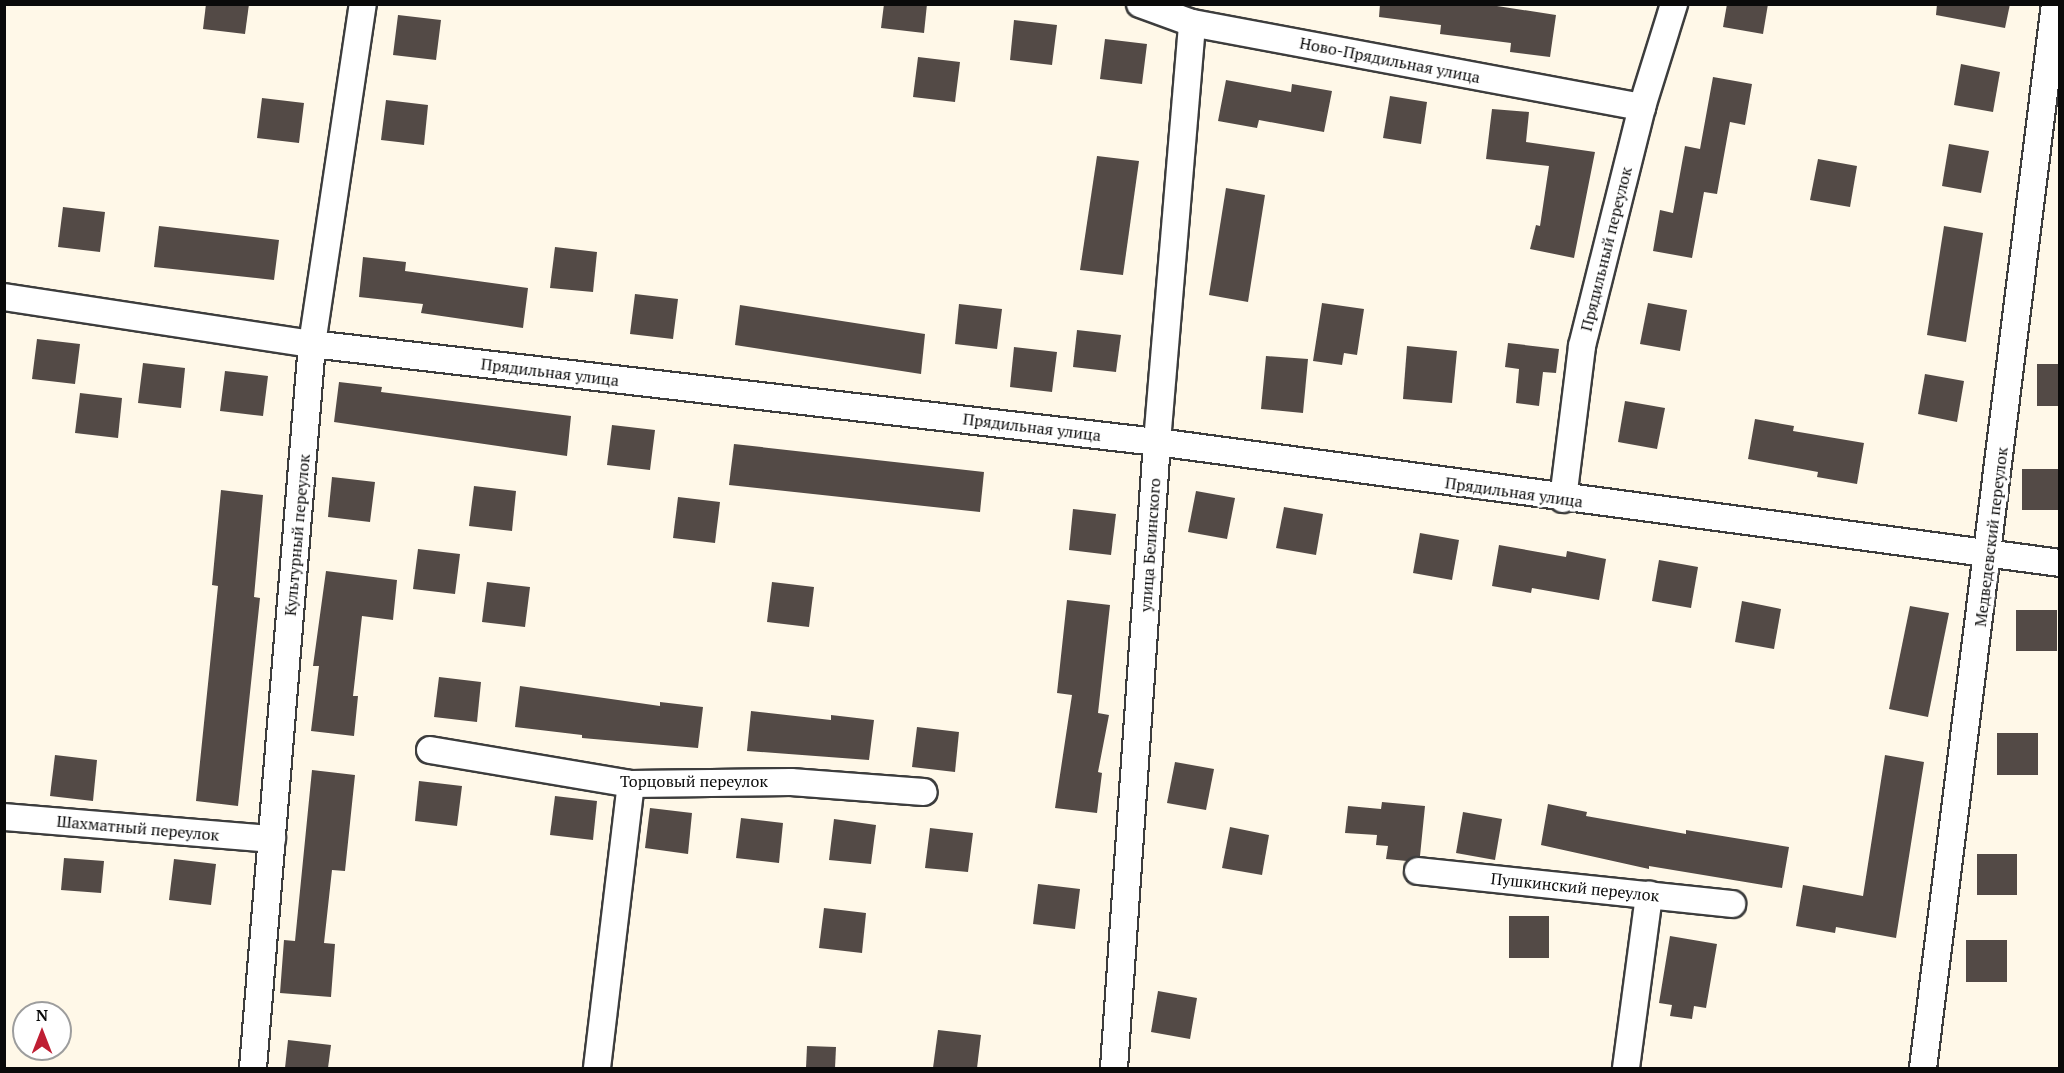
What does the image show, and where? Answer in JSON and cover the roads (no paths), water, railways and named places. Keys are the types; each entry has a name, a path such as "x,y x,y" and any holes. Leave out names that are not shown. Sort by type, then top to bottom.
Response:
{"street":[{"name":"Культурный переулок","path":"253,1068 312,344 363,4"},
{"name":"Ново-Прядильная улица","path":"1140,4 1192,23 1642,107"},
{"name":"Прядильный переулок","path":"1563,498 1582,346 1642,107 1674,4"},
{"name":"Медведевский переулок","path":"1923,1068 1989,554 2055,4"},
{"name":"улица Белинского","path":"1114,1068 1157,442 1192,23"},
{"name":"Прядильная улица","path":"4,297 312,344 1157,442 2060,563"},
{"name":"Торцовый переулок","path":"430,750 631,784 791,782 924,792"},
{"path":"597,1068 631,784"},
{"name":"Шахматный переулок","path":"4,817 272,839"},
{"name":"Пушкинский переулок","path":"1418,871 1732,904"},
{"path":"1626,1068 1649,895"}]}
